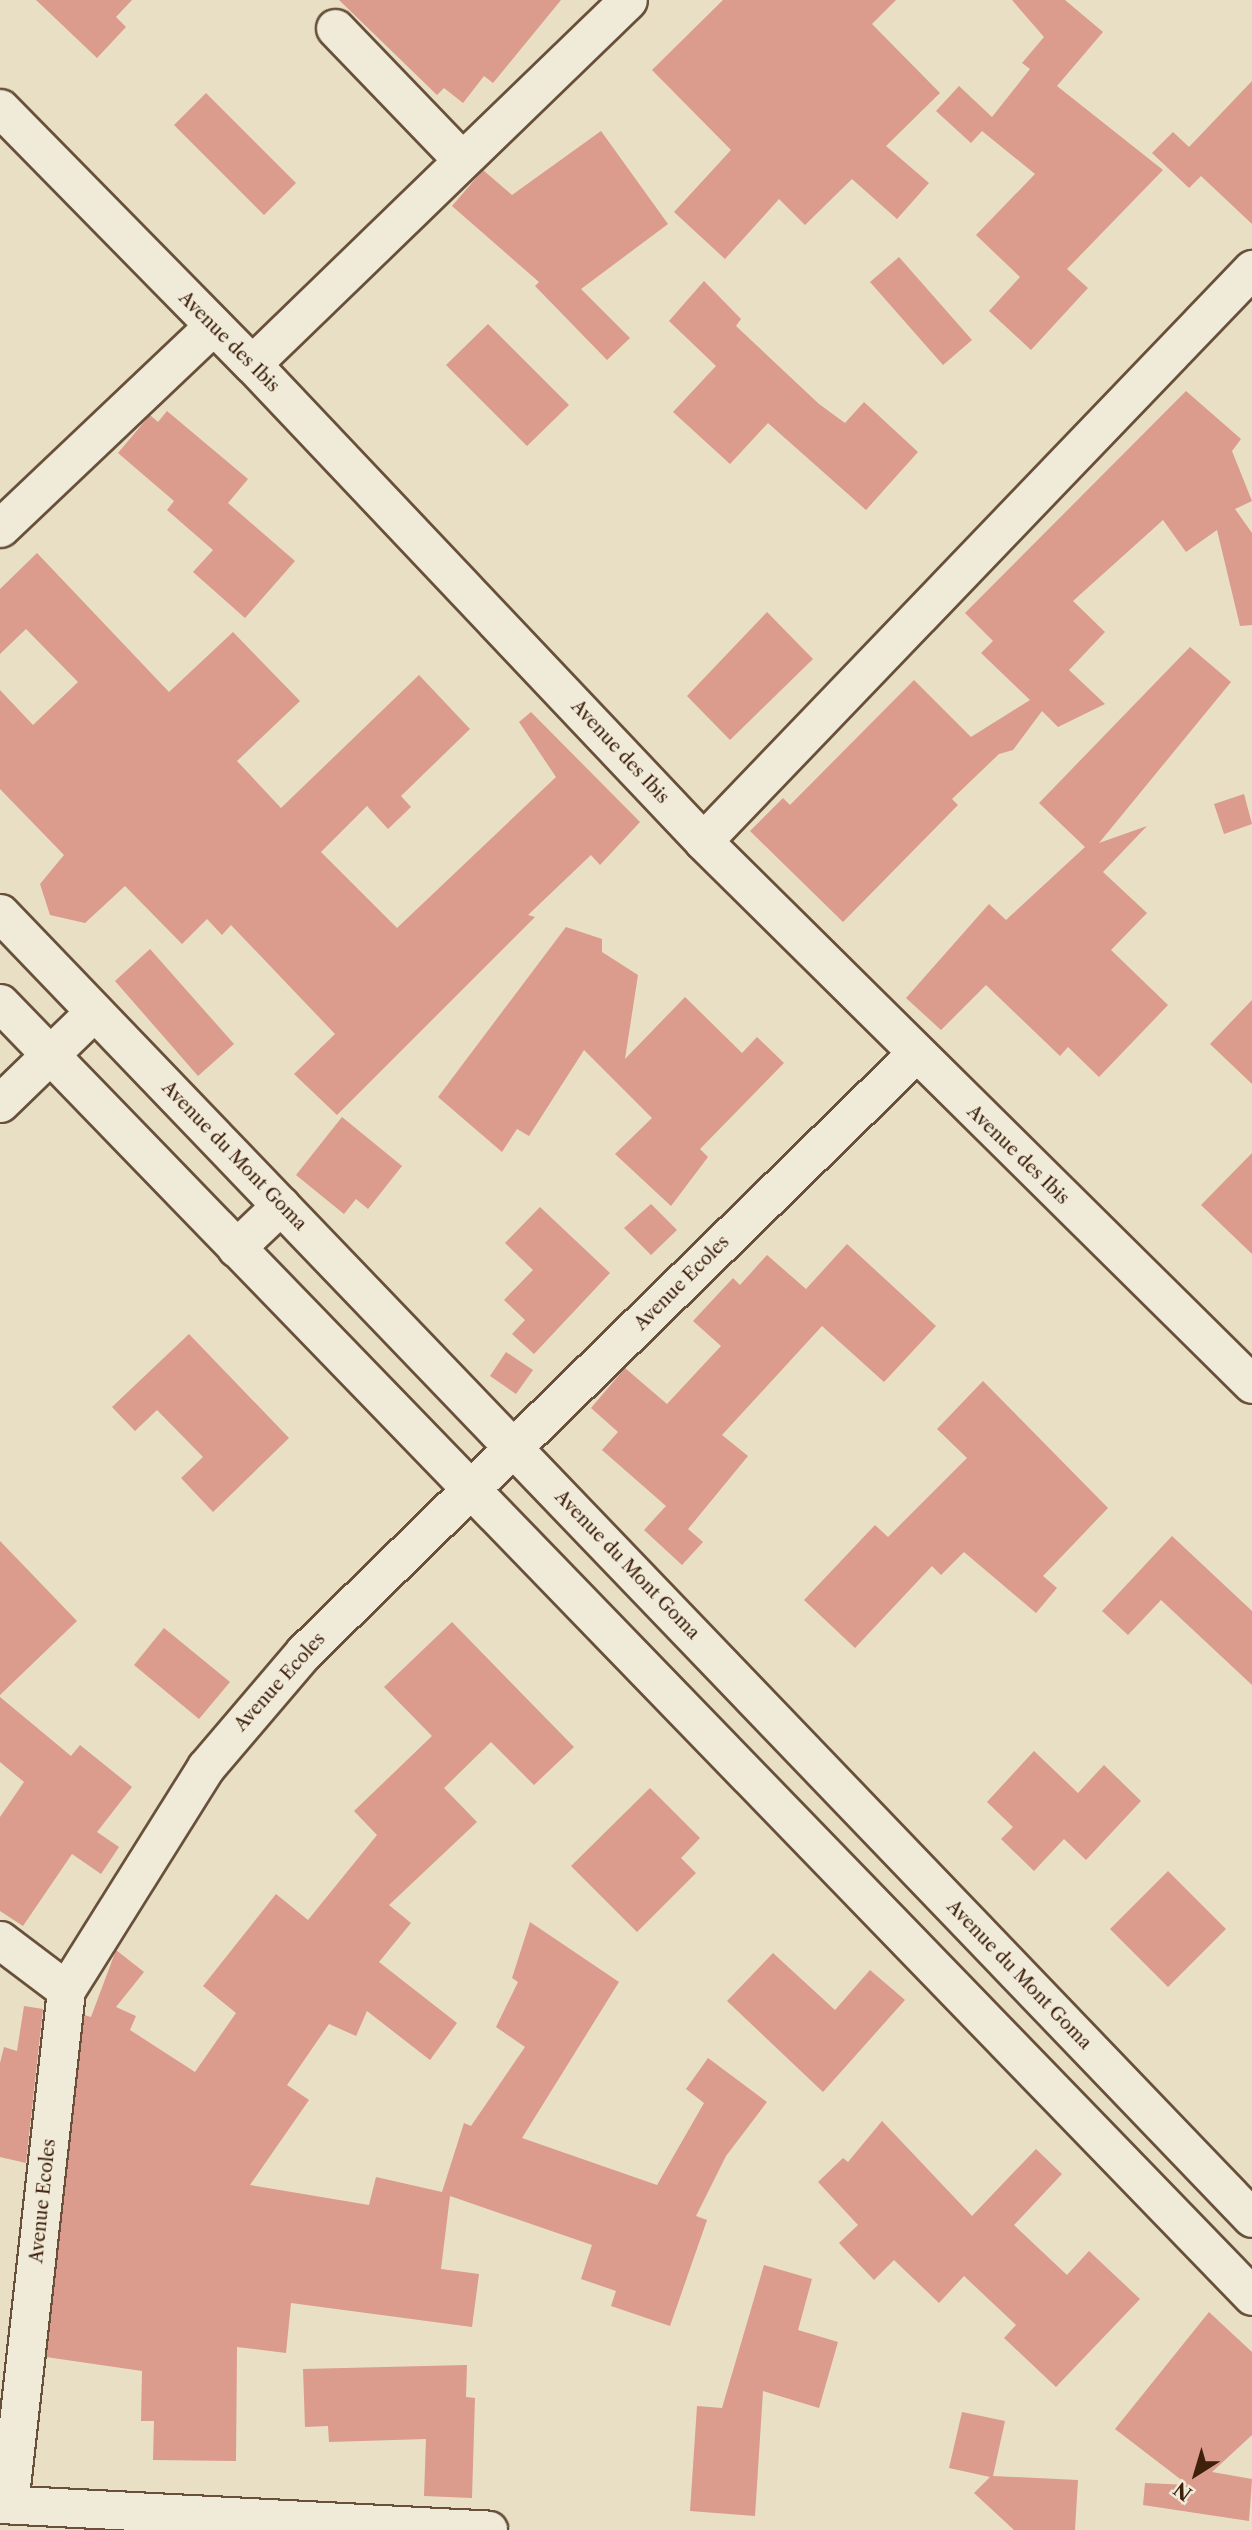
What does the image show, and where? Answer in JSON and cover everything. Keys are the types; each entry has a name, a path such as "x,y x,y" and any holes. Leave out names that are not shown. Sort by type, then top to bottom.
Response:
{"street":[{"path":"252,363 628,0"},
{"path":"335,28 461,159"},
{"name":"Avenue des Ibis","path":"0,108 252,363 703,841 915,1054 1252,1384"},
{"path":"703,841 1252,269"},
{"path":"0,527 213,326"},
{"name":"Avenue du Mont Goma","path":"0,913 1252,2218"},
{"path":"0,1003 1252,2297"},
{"path":"0,1103 94,1012"},
{"name":"Avenue Ecoles","path":"488,2530 4,2504 66,1990 213,1757 304,1652 915,1054"},
{"path":"236,1248 281,1205"},
{"path":"679,1703 721,1663"},
{"path":"0,1940 66,1990"}],"building":[{"path":"36,0 132,0 116,17 126,27 97,58"},
{"path":"339,0 561,0 493,83 484,76 463,103 444,88 437,95"},
{"path":"723,0 896,0 872,24 940,93 886,146 929,183 897,219 852,179 805,225 779,199 725,259 674,212 731,150 652,70"},
{"path":"1012,0 1065,0 1103,32 1057,86 1163,170 1067,269 1088,288 1031,350 989,311 1020,277 976,235 1035,174 982,131 971,143 936,111 959,86 992,117 1030,69 1022,63 1044,37"},
{"path":"1252,81 1252,224 1201,176 1189,188 1152,153 1173,132 1189,147"},
{"path":"206,93 296,183 264,215 174,125"},
{"path":"601,131 668,224 581,289 630,338 607,360 535,286 539,282 452,206 483,170 512,195"},
{"path":"899,257 972,340 943,365 870,282"},
{"path":"704,281 741,319 736,326 819,404 845,423 864,402 918,452 866,510 768,423 730,464 673,412 716,366 669,321"},
{"path":"488,324 569,405 527,446 446,365"},
{"path":"1186,391 1241,439 1232,451 1252,501 1235,509 1252,533 1252,625 1240,626 1217,530 1186,552 1163,520 1073,601 1105,632 1069,670 1105,704 1058,727 1042,711 1013,750 999,754 952,799 958,805 843,922 750,831 783,798 790,805 914,680 971,737 1030,700 981,653 993,641 965,613"},
{"path":"167,411 248,479 228,503 295,561 245,618 193,572 213,550 167,510 174,501 118,453 150,415 158,422"},
{"path":"37,553 169,692 233,632 300,701 237,761 281,808 419,675 470,729 401,796 411,807 388,829 367,806 321,852 397,928 556,777 519,722 531,712 640,822 600,865 591,855 528,915 535,917 337,1115 294,1074 335,1034 231,925 222,935 207,919 182,944 125,886 85,923 50,915 40,884 64,855 0,789 0,690 33,725 78,682 26,629 0,654 0,589"},
{"path":"767,612 813,659 730,740 687,696"},
{"path":"1190,647 1231,682 1099,843 1147,826 1103,872 1147,913 1111,950 1168,1005 1099,1077 1068,1047 1060,1056 986,985 941,1030 906,998 989,904 1006,920 1085,847 1039,803"},
{"path":"1244,794 1252,824 1224,834 1214,804"},
{"path":"566,927 602,939 602,952 638,975 625,1059 685,997 742,1053 757,1037 784,1063 700,1149 708,1157 671,1206 615,1154 652,1118 584,1050 529,1136 517,1129 502,1152 438,1097"},
{"path":"150,949 234,1044 198,1076 115,981"},
{"path":"1252,1000 1252,1084 1210,1044"},
{"path":"342,1117 402,1166 368,1209 356,1199 344,1214 296,1175"},
{"path":"1252,1153 1252,1254 1201,1205"},
{"path":"651,1204 677,1230 651,1255 624,1228"},
{"path":"540,1207 610,1273 534,1354 512,1334 525,1320 504,1300 533,1270 505,1243"},
{"path":"847,1244 936,1326 884,1382 822,1326 722,1435 748,1456 688,1529 703,1542 682,1565 644,1530 666,1506 602,1450 618,1432 591,1408 625,1368 667,1404 721,1346 693,1321 733,1278 740,1285 767,1255 806,1289"},
{"path":"189,1334 289,1438 213,1512 181,1478 203,1457 157,1410 135,1431 112,1407"},
{"path":"506,1352 533,1370 516,1394 490,1376"},
{"path":"983,1381 1108,1508 1043,1576 1057,1588 1036,1613 964,1552 941,1575 932,1566 855,1648 804,1600 875,1525 888,1537 967,1458 937,1429"},
{"path":"1172,1536 1252,1611 1252,1685 1161,1600 1128,1635 1102,1611"},
{"path":"0,1541 77,1621 0,1695"},
{"path":"452,1622 574,1747 534,1785 491,1742 444,1788 477,1822 389,1905 411,1923 379,1962 457,2023 430,2060 367,2011 356,2036 329,2024 287,2085 309,2100 250,2185 369,2205 376,2177 442,2192 464,2123 471,2126 525,2047 496,2027 518,1982 512,1978 530,1922 619,1982 522,2138 657,2185 704,2103 686,2089 708,2058 767,2102 726,2156 696,2216 707,2220 670,2326 611,2306 616,2291 581,2279 592,2245 450,2196 441,2269 479,2274 472,2327 291,2303 286,2353 237,2347 236,2461 153,2460 154,2421 141,2421 142,2371 46,2357 84,2015 91,2017 116,1950 144,1972 116,2007 136,2016 130,2030 195,2072 236,2013 203,1986 276,1894 308,1920 377,1835 354,1811 432,1736 384,1687"},
{"path":"164,1628 230,1682 199,1719 134,1665"},
{"path":"0,1697 71,1756 80,1745 132,1787 97,1832 119,1847 101,1874 72,1854 23,1926 0,1911 0,1817 24,1782 0,1762"},
{"path":"1034,1751 1078,1793 1104,1765 1141,1801 1086,1860 1064,1839 1034,1871 1001,1839 1013,1827 987,1802"},
{"path":"650,1788 700,1838 681,1858 696,1873 637,1932 571,1866"},
{"path":"1168,1871 1226,1929 1168,1987 1110,1929"},
{"path":"773,1953 835,2010 870,1970 905,2000 823,2092 727,2001"},
{"path":"24,2006 43,2009 26,2163 0,2157 0,2063 4,2047 17,2051"},
{"path":"882,2121 972,2216 1036,2149 1062,2174 1014,2225 1067,2275 1089,2251 1140,2299 1056,2387 1004,2338 1016,2325 964,2276 939,2303 894,2260 874,2280 839,2243 858,2225 818,2182 843,2158 848,2162"},
{"path":"764,2265 812,2279 798,2330 838,2342 819,2408 763,2391 755,2516 690,2511 697,2406 722,2408"},
{"path":"1209,2312 1252,2352 1252,2435 1212,2472 1252,2479 1249,2521 1143,2505 1145,2483 1188,2485 1115,2429"},
{"path":"467,2365 466,2397 475,2398 472,2498 424,2496 426,2439 329,2442 328,2426 305,2427 303,2369"},
{"path":"962,2412 1005,2421 993,2476 1078,2480 1075,2530 1014,2530 974,2493 990,2477 949,2468"}]}
